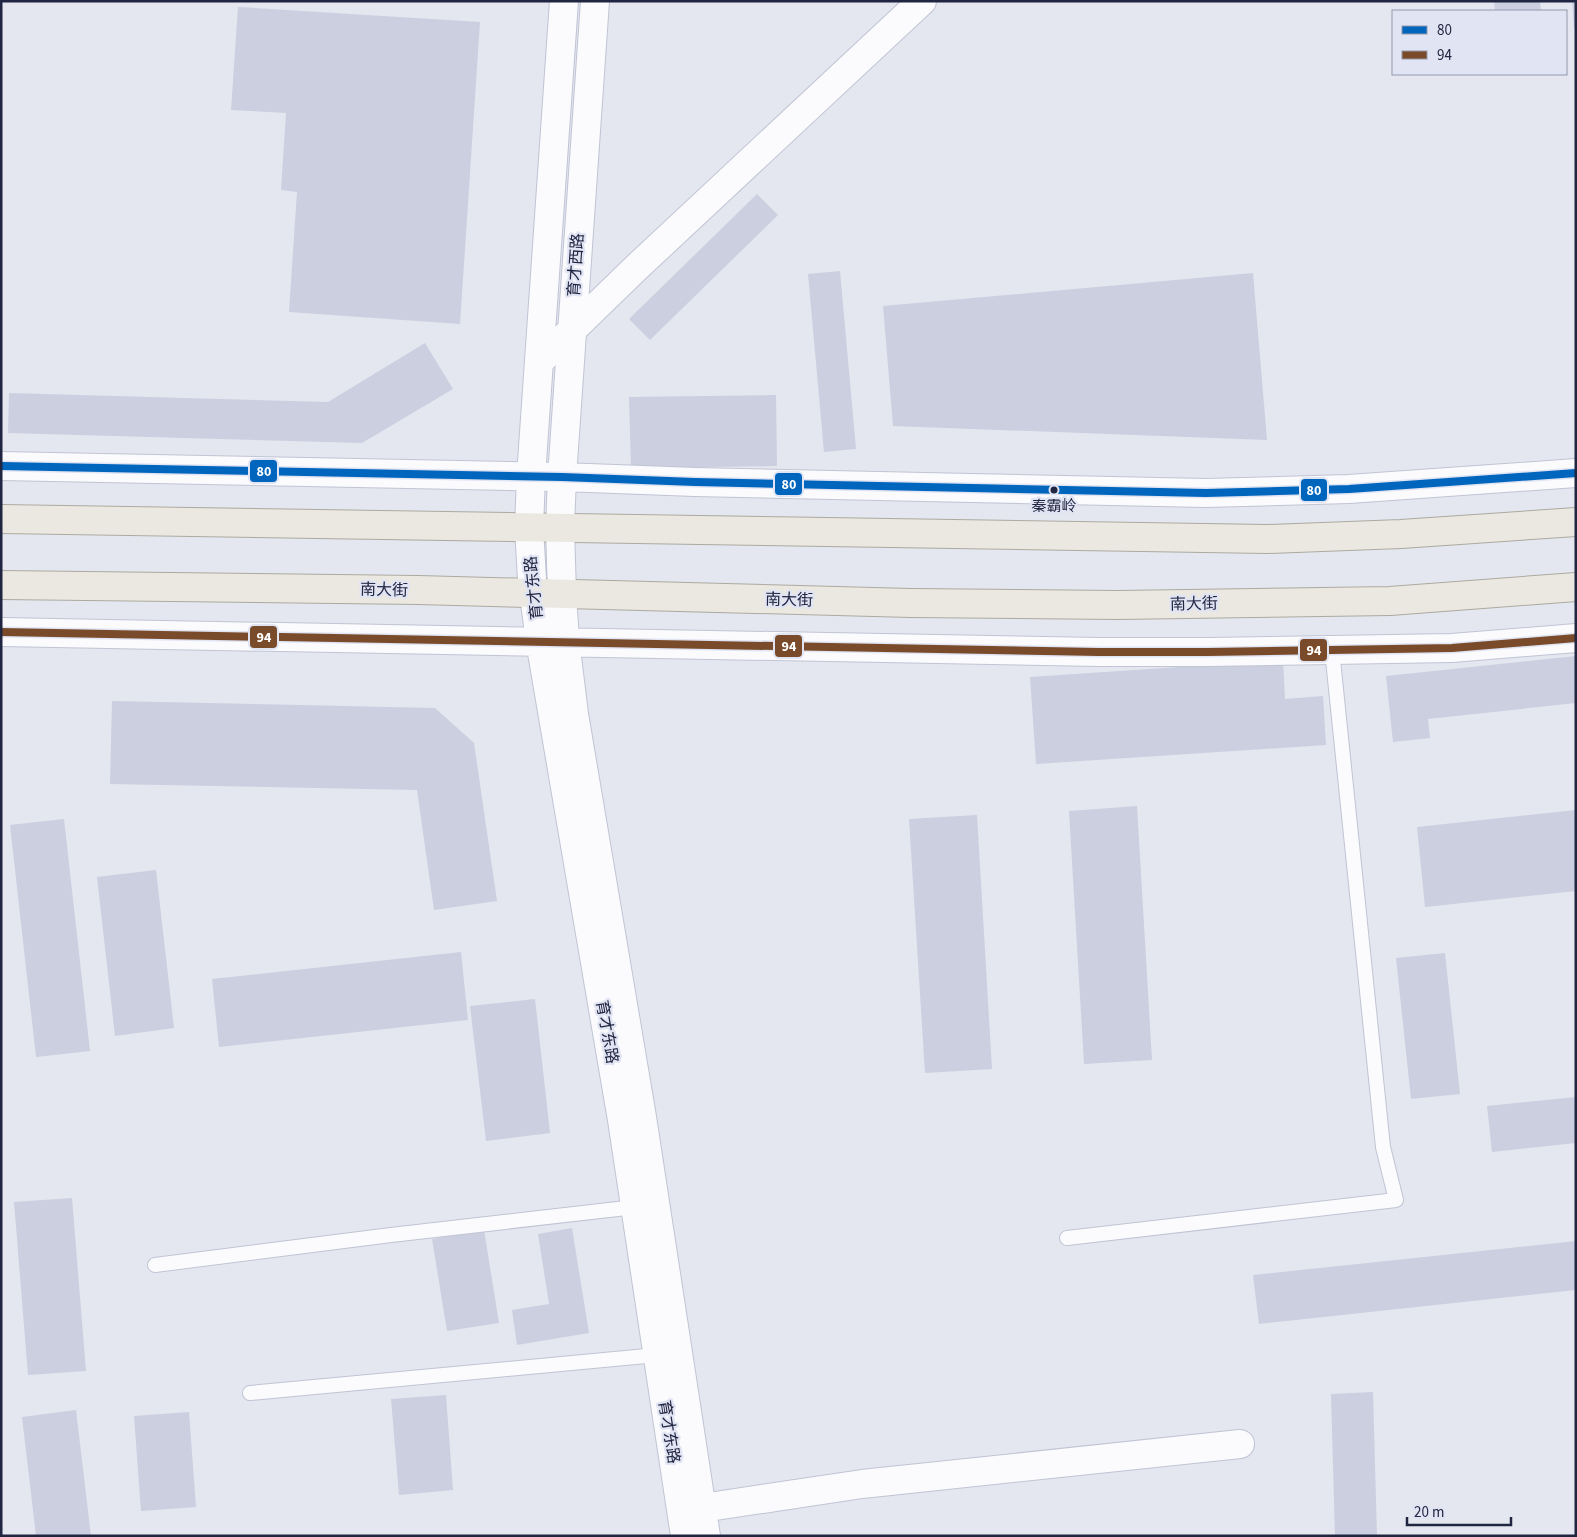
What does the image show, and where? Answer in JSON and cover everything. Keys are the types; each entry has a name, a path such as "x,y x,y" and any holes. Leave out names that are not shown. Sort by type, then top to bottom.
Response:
{"main road":[{"path":"1,519 1267,539 1401,534 1576,522"},
{"name":"南大街","path":"1,585 418,590 911,603 1118,605 1390,601 1576,587"}],"street":[{"name":"育才西路","path":"529,528 564,1"},
{"name":"育才西路","path":"560,528 595,1"},
{"path":"539,362 637,267 922,1"},
{"path":"1,466 531,476 704,482 1206,493 1349,490 1576,473"},
{"name":"育才东路","path":"529,528 534,594 553,641 574,714 642,1116 706,1536"},
{"name":"育才东路","path":"560,528 562,594 553,641 620,1110 685,1536"},
{"path":"1,632 1098,652 1452,648 1576,638"},
{"path":"702,1508 862,1484 1240,1444"}],"lane":[{"path":"1067,1238 1396,1200 1383,1147 1332,650"},
{"path":"155,1265 635,1207"},
{"path":"250,1393 657,1355"}],"building":[{"path":"1494,1 1540,1 1541,10 1495,10"},
{"path":"1572,1 1576,1 1576,28 1574,28"},
{"path":"238,7 480,22 460,324 289,312 297,192 281,190 286,113 231,110"},
{"path":"757,194 778,215 650,340 629,319"},
{"path":"840,271 856,449 824,452 808,274"},
{"path":"1253,273 1267,440 893,426 883,306"},
{"path":"425,343 453,389 362,443 8,433 9,393 328,402"},
{"path":"776,395 777,466 631,468 629,397"},
{"path":"1576,656 1576,703 1428,719 1430,738 1393,742 1386,676"},
{"path":"1283,660 1285,699 1323,696 1326,745 1036,764 1030,677"},
{"path":"112,701 435,708 474,743 497,901 434,910 417,790 110,784"},
{"path":"1137,806 1152,1060 1084,1064 1069,811"},
{"path":"1576,810 1576,891 1425,907 1417,827"},
{"path":"977,815 992,1069 925,1073 909,819"},
{"path":"64,819 90,1051 36,1057 10,825"},
{"path":"156,870 174,1028 115,1036 97,877"},
{"path":"461,952 468,1020 219,1047 212,979"},
{"path":"1445,953 1460,1094 1411,1099 1396,958"},
{"path":"535,999 550,1133 486,1141 470,1006"},
{"path":"1576,1097 1576,1143 1492,1152 1487,1106"},
{"path":"72,1198 86,1371 28,1375 14,1202"},
{"path":"572,1228 589,1333 517,1345 512,1310 549,1304 538,1234"},
{"path":"484,1230 499,1323 447,1331 432,1239"},
{"path":"1576,1241 1576,1290 1259,1324 1253,1275"},
{"path":"1373,1392 1377,1536 1335,1536 1331,1394"},
{"path":"446,1395 453,1490 399,1495 391,1399"},
{"path":"76,1410 91,1536 36,1536 22,1417"},
{"path":"189,1412 196,1507 141,1511 134,1416"}],"transit line":[{"name":"80","path":"1,466 562,477 695,482 1206,493 1349,489 1576,473"},
{"name":"94","path":"1,632 1099,652 1452,648 1576,638"}],"place":[{"name":"秦霸岭","path":"1054,490"}]}
